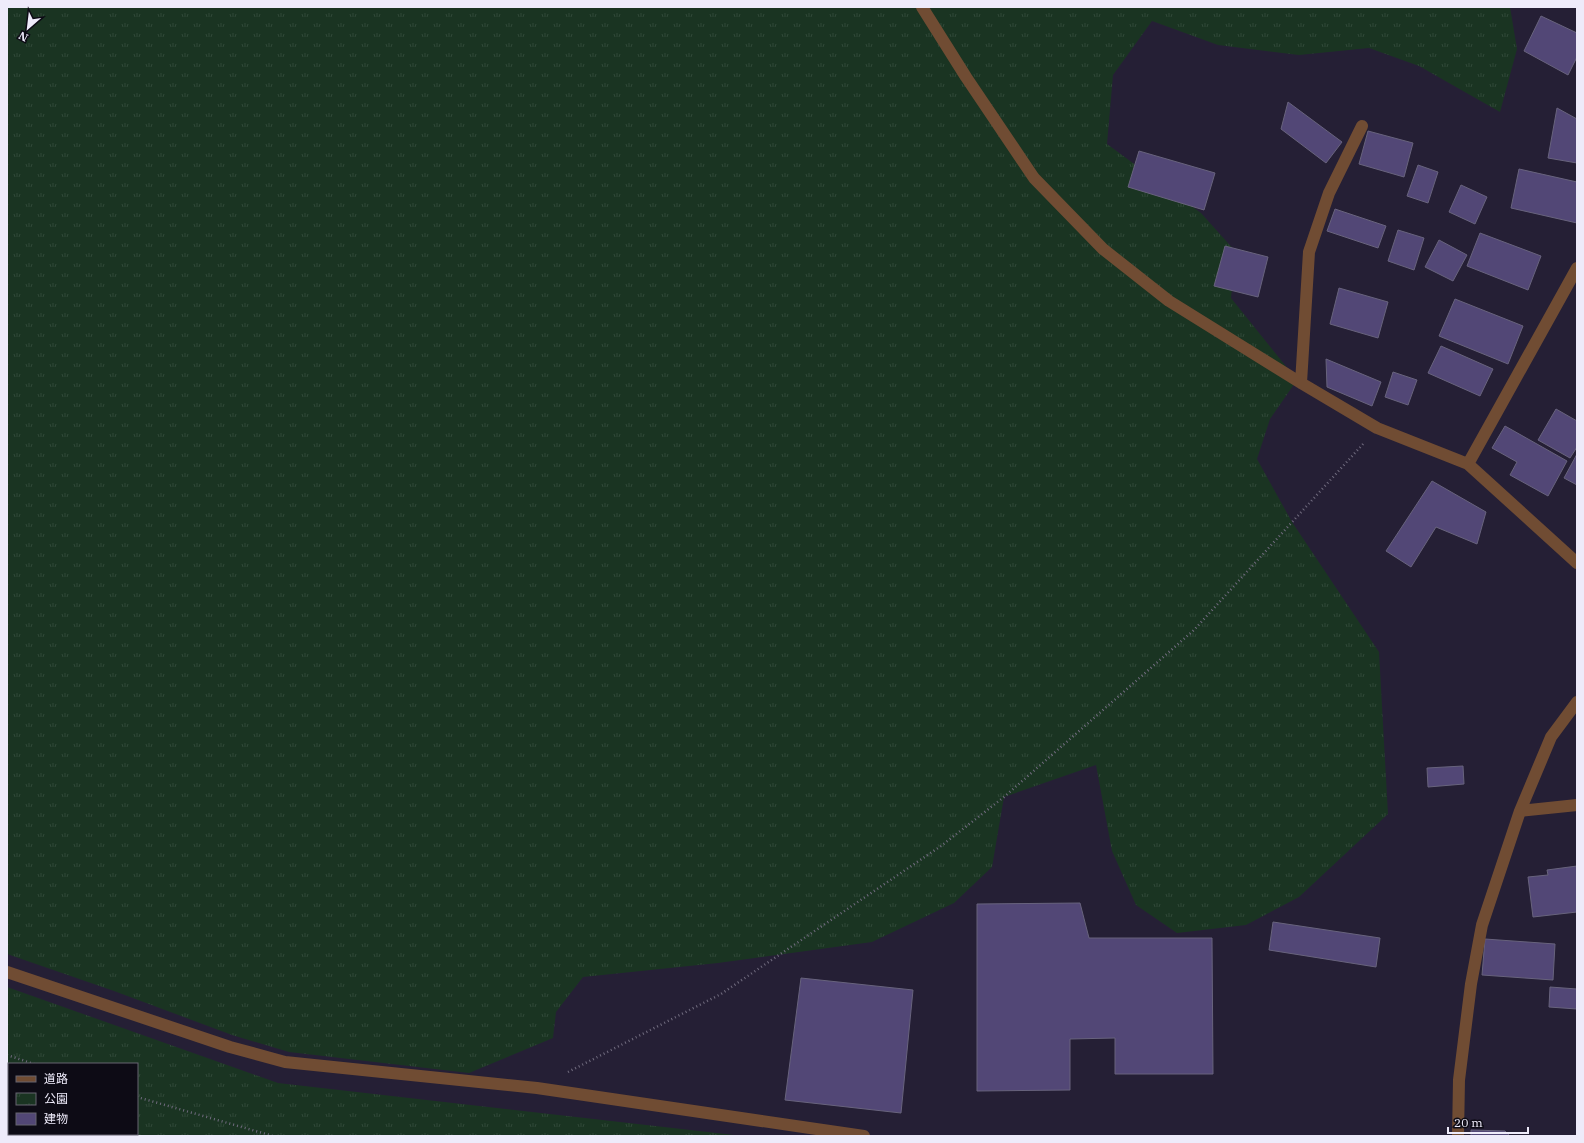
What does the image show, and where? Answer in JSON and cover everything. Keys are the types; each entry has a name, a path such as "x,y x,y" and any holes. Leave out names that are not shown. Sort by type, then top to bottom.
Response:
{"street":[{"path":"922,7 966,77 1034,178 1104,249 1169,301 1301,383 1378,428 1468,464 1577,563"},
{"path":"1301,383 1309,252 1329,193 1362,126"},
{"path":"1468,464 1577,268"},
{"path":"1458,1136 1459,1080 1471,984 1482,925 1520,811 1551,737 1577,702"},
{"path":"1520,811 1577,805"},
{"path":"7,972 230,1047 285,1062 537,1088 864,1136"}],"path":[{"path":"537,1088 721,994 941,846 1004,797 1194,630 1378,428"},
{"path":"7,1055 31,1063"},
{"path":"138,1097 273,1136"}],"green space":[{"path":"7,7 1510,7 1517,49 1500,112 1419,66 1369,48 1299,55 1218,45 1152,21 1113,75 1107,144 1201,213 1236,252 1231,298 1297,380 1270,419 1257,459 1292,522 1379,652 1388,814 1299,897 1246,925 1177,933 1136,905 1112,851 1096,765 1004,797 992,867 954,903 872,942 718,963 583,977 556,1012 553,1038 469,1073 289,1052 232,1035 114,991 7,954"},
{"path":"7,987 278,1083 743,1136 7,1136"}],"building":[{"path":"1541,16 1577,33 1577,57 1568,75 1524,51"},
{"path":"1288,102 1342,142 1326,163 1281,129"},
{"path":"1557,108 1577,119 1577,163 1548,158"},
{"path":"1368,131 1413,143 1404,177 1359,164"},
{"path":"1139,151 1215,173 1204,210 1128,187"},
{"path":"1418,165 1438,172 1428,203 1407,196"},
{"path":"1519,169 1577,182 1577,223 1511,208"},
{"path":"1461,185 1487,197 1475,224 1449,212"},
{"path":"1335,209 1386,226 1378,248 1327,231"},
{"path":"1398,230 1424,238 1414,270 1388,261"},
{"path":"1480,233 1541,256 1528,290 1467,266"},
{"path":"1439,240 1467,255 1453,281 1425,267"},
{"path":"1225,246 1268,257 1258,297 1214,286"},
{"path":"1339,288 1388,302 1378,338 1330,324"},
{"path":"1455,299 1523,326 1508,364 1439,336"},
{"path":"1441,346 1493,369 1480,396 1428,373"},
{"path":"1326,359 1381,382 1372,406 1327,387"},
{"path":"1393,372 1417,380 1408,405 1385,397"},
{"path":"1556,409 1577,421 1577,447 1570,458 1538,440"},
{"path":"1505,426 1567,461 1548,496 1510,475 1517,462 1492,448"},
{"path":"1577,454 1577,485 1564,478"},
{"path":"1432,481 1486,512 1477,544 1436,527 1411,567 1386,551"},
{"path":"1463,766 1464,784 1428,787 1427,768"},
{"path":"1577,866 1577,912 1533,917 1528,877 1548,875 1547,870"},
{"path":"1080,903 1089,938 1212,938 1213,1074 1115,1074 1115,1038 1070,1039 1070,1090 977,1091 977,904"},
{"path":"1273,922 1380,938 1376,967 1269,950"},
{"path":"1485,939 1555,944 1553,980 1482,975"},
{"path":"801,978 913,990 901,1113 785,1100"},
{"path":"1550,987 1577,989 1577,1009 1549,1007"},
{"path":"1471,1130 1505,1131 1510,1136 1471,1136"}]}
